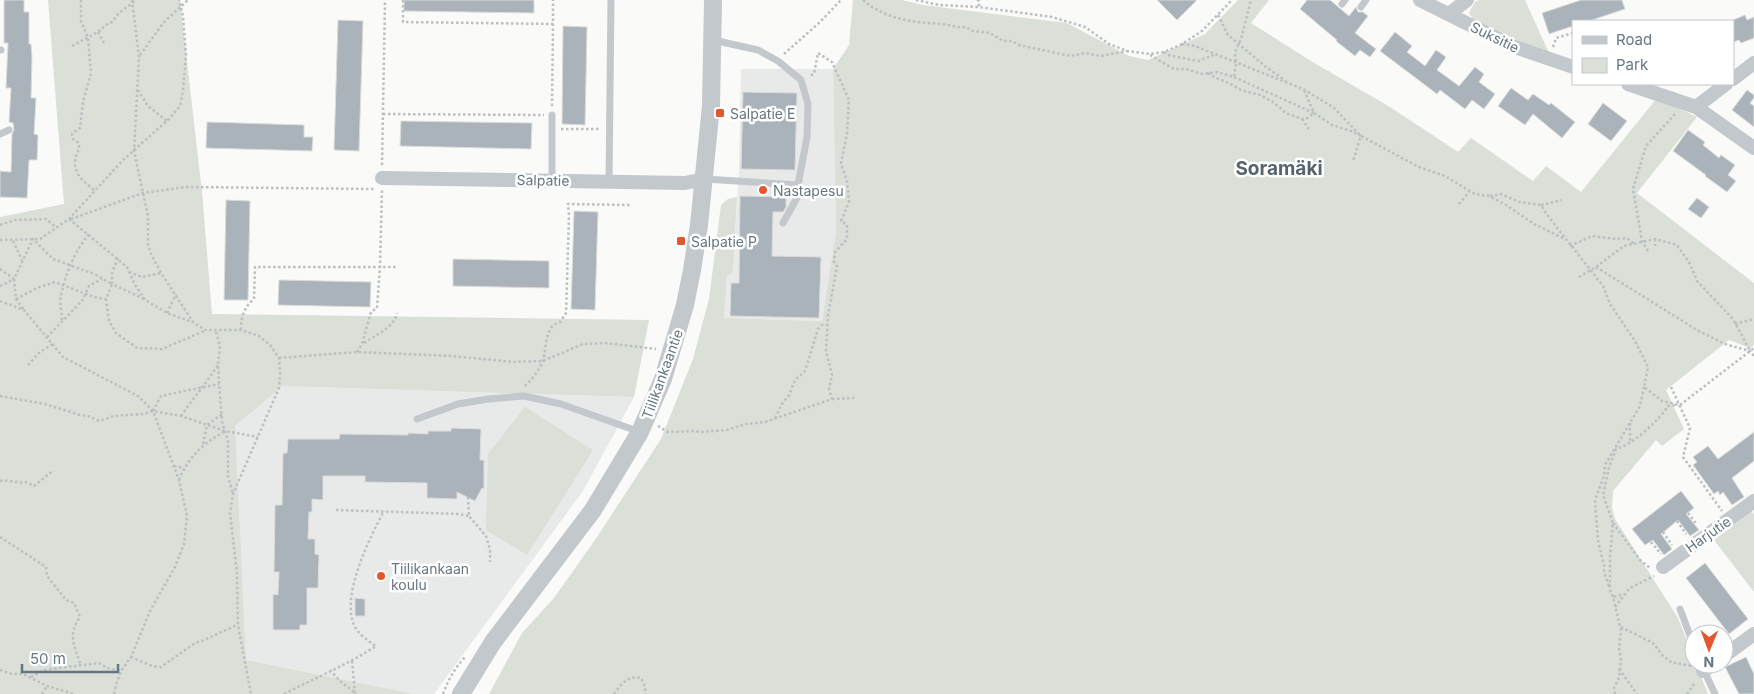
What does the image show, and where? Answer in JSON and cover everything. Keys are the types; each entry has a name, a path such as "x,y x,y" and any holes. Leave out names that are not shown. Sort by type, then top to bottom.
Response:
{"street":[{"name":"Tiilikankaantie","path":"461,694 493,642 593,510 643,425 662,380 685,305 692,270 711,106 713,0"},
{"name":"Suksitie","path":"1420,0 1512,46 1572,67"},
{"path":"1449,14 1453,0"},
{"path":"1449,14 1467,0"},
{"path":"1734,78 1754,63"},
{"path":"1631,85 1696,107 1754,147"},
{"path":"1696,107 1725,85"},
{"name":"Salpatie","path":"382,183 552,180 685,183 704,179"},
{"name":"Harjutie","path":"1660,570 1679,554 1754,501"},
{"path":"1734,649 1754,634"}],"lane":[{"path":"609,182 611,0"},
{"path":"1362,7 1366,0"},
{"path":"713,40 758,50 778,61 801,80 808,104 807,137 798,185 798,196 782,223"},
{"path":"552,115 552,180"},
{"path":"0,134 9,130"},
{"path":"704,179 798,185"},
{"path":"417,419 458,404 488,398 524,396 643,425"},
{"path":"1680,609 1686,624"},
{"path":"1707,674 1715,694"}],"path":[{"path":"81,0 81,21 88,38 91,73 83,102 80,128 72,134 73,139 79,143 80,149 75,162 77,173 95,191"},
{"path":"72,46 112,22 132,1 136,0"},
{"path":"69,219 180,106 186,55 183,16 179,0"},
{"path":"139,57 164,22 188,0"},
{"path":"357,352 362,344 371,312 377,308 380,267 385,0"},
{"path":"403,0 403,22 553,24"},
{"path":"383,114 552,115 553,0"},
{"path":"778,61 841,0"},
{"path":"863,0 879,11 915,23 966,27 973,31 990,33 1003,41 1012,41 1019,46 1028,46 1048,52 1070,56 1085,53 1101,56 1127,51"},
{"path":"916,0 939,5 1052,17 1085,27 1109,44 1127,51 1150,54 1164,52 1182,44 1202,31 1232,0"},
{"path":"977,0 979,1 979,8"},
{"path":"1234,77 1235,52 1251,0"},
{"path":"132,1 139,57 134,151 148,216 148,244 161,273 193,322"},
{"path":"1218,15 1228,35 1266,67 1290,83"},
{"path":"98,32 105,45"},
{"path":"1550,60 1556,38 1572,33"},
{"path":"1182,44 1195,46 1303,89 1334,106 1361,136"},
{"path":"1164,52 1168,55 1198,61 1215,55"},
{"path":"801,80 814,74 818,53 832,62 849,100 847,133 841,164 847,181 849,202 841,221 847,226 847,239 835,252 834,262 837,266 826,351 832,375 828,389 832,399"},
{"path":"1150,54 1174,68 1186,69 1202,74 1217,72 1234,77 1314,113 1332,124 1351,131 1419,167 1445,176 1470,192 1488,196 1506,205 1534,224 1567,240"},
{"path":"1208,73 1241,90 1260,95 1273,102 1286,113 1302,119 1306,119 1314,113"},
{"path":"138,89 148,106 167,121"},
{"path":"1303,89 1314,113"},
{"path":"1648,251 1642,241 1632,189 1646,146 1674,116 1676,100"},
{"path":"1302,119 1309,129"},
{"path":"552,129 610,130"},
{"path":"1353,161 1361,136"},
{"path":"0,240 40,239 69,219 143,193 186,187 382,183"},
{"path":"1459,204 1470,192"},
{"path":"1488,196 1501,194 1518,202 1541,205 1562,200"},
{"path":"514,396 537,372 543,361 547,338 552,327 556,322 560,322 566,313 568,204 631,205"},
{"path":"1541,205 1570,246 1603,286 1610,304 1635,341 1648,367 1640,406 1616,449 1609,467 1603,495 1613,523 1640,560 1660,570"},
{"path":"0,225 15,220 46,218 56,227"},
{"path":"69,219 127,267 135,285 145,300"},
{"path":"62,320 60,297 70,266 80,244 89,234"},
{"path":"1570,246 1592,236 1616,239 1627,238 1634,244"},
{"path":"33,239 14,279 16,299 63,357 138,396 153,411 179,480 187,516 184,544 175,567 150,610 131,657 121,670 114,694"},
{"path":"33,239 53,259 103,279 166,313 193,322 205,330 216,332 241,330 259,336 270,345 279,358 279,388 233,494 230,514 237,573 238,625 251,694"},
{"path":"1655,239 1656,246"},
{"path":"1579,277 1624,246 1655,239 1677,245 1690,264 1697,281 1733,319 1754,356"},
{"path":"13,240 22,260"},
{"path":"118,258 112,273 112,284 106,299 109,321 116,334 137,348 162,349 205,330"},
{"path":"241,330 242,316 248,303 254,298 255,267 397,267"},
{"path":"1596,267 1697,330 1725,344 1750,351"},
{"path":"0,270 14,279"},
{"path":"130,272 142,277 161,273"},
{"path":"0,286 14,279"},
{"path":"47,337 82,301 84,293 89,286 103,279"},
{"path":"16,299 55,282 94,298 106,299"},
{"path":"166,313 176,294"},
{"path":"0,301 24,310"},
{"path":"362,344 392,324 397,317 397,313"},
{"path":"1735,324 1754,319"},
{"path":"775,418 789,395 795,380 806,368 818,328 822,325 828,325"},
{"path":"216,332 220,346 218,364 222,422 228,441 228,476 233,494"},
{"path":"279,358 357,352 452,356 513,362 543,361 583,344 606,343 662,350"},
{"path":"28,364 40,352 53,344"},
{"path":"1614,694 1614,688 1619,678 1621,660 1619,648 1620,627 1613,597 1604,572 1598,541 1595,500 1604,476 1605,465 1610,454 1660,418 1668,406 1680,405 1754,348"},
{"path":"181,416 218,364"},
{"path":"153,411 161,396 219,384"},
{"path":"1670,386 1690,428 1683,457 1728,520"},
{"path":"1644,387 1662,401 1680,405"},
{"path":"0,396 45,404 88,416 98,421 114,416 143,414 153,411 181,416 225,432 258,437"},
{"path":"643,425 668,432 727,430 745,424 765,422 832,399 854,398"},
{"path":"203,446 207,425 222,414"},
{"path":"1630,422 1630,441"},
{"path":"179,480 184,468 197,450 214,437 225,432"},
{"path":"174,466 184,468"},
{"path":"0,481 26,482 34,486 53,472"},
{"path":"468,498 470,516 486,536 490,550 490,562"},
{"path":"336,510 459,514 470,516"},
{"path":"284,694 330,670 352,661 376,646 368,641 354,626 351,616 352,592 356,572 384,511"},
{"path":"1688,513 1700,540"},
{"path":"1676,521 1700,540"},
{"path":"1610,590 1613,523"},
{"path":"1663,532 1679,554"},
{"path":"0,537 46,567 47,576 66,600 74,603 80,617 74,625 72,640 81,666"},
{"path":"1615,607 1621,602 1624,594 1630,588 1660,570"},
{"path":"1613,597 1624,594"},
{"path":"131,657 142,660 155,668 161,667 195,643 238,625"},
{"path":"1620,627 1653,643 1663,656 1671,662 1684,666"},
{"path":"443,694 447,682 458,664 468,653"},
{"path":"352,661 354,693"},
{"path":"31,677 44,670 99,663 107,668 121,670"},
{"path":"1619,668 1637,694"},
{"path":"0,670 12,674 23,674 47,686 74,694"},
{"path":"330,670 354,693"},
{"path":"614,694 626,679 638,677 641,678 644,684 646,694"},
{"path":"1687,694 1694,684"},
{"path":"42,694 47,686"}],"shaded area":[{"path":"741,69 833,69 836,231 822,321 724,318 727,276 733,272 739,170"},
{"name":"Tiilikankaan koulu","path":"281,386 634,397 583,491 434,694 414,694 246,660 234,426"}],"green space":[{"path":"48,0 180,0 202,192 212,314 649,320 634,397 282,386 235,426 246,660 414,694 0,694 0,217 64,204"},
{"path":"853,0 902,0 923,5 1067,23 1129,56 1148,60 1205,34 1238,0 1269,0 1251,23 1390,107 1458,152 1471,138 1533,181 1546,166 1581,192 1657,98 1697,117 1637,193 1754,283 1754,345 1750,348 1729,340 1666,390 1684,429 1662,446 1656,440 1613,491 1612,508 1615,519 1678,618 1684,633 1684,674 1700,674 1708,694 489,694 522,633 554,598 595,540 661,439 693,359 709,299 721,205 728,199 737,197 733,272 727,276 724,318 822,321 836,231 833,69 849,45"},
{"path":"1479,0 1525,0 1549,53 1519,43 1473,19 1469,13 1475,2"},
{"path":"525,407 593,450 527,555 486,530 488,454"},
{"path":"1751,511 1754,514 1754,592 1714,540"}],"building":[{"path":"4,0 24,0 24,12 29,12 29,44 31,44 32,58 31,98 36,98 34,134 38,135 37,160 29,160 27,198 0,197 0,171 11,172 12,134 14,130 13,123 9,122 11,88 6,88 8,43 4,43"},
{"path":"404,0 534,0 534,13 404,11"},
{"path":"1157,0 1197,0 1177,20"},
{"path":"1307,0 1330,0 1349,16 1356,7 1358,12 1363,12 1368,16 1355,33 1376,49 1370,57 1360,50 1355,56 1300,9"},
{"path":"1581,0 1622,0 1625,9 1592,20 1572,20 1572,26 1549,34 1542,13"},
{"path":"1745,15 1747,20 1754,17 1754,38 1741,43 1739,40 1734,42 1733,20"},
{"path":"338,20 363,21 359,151 334,150"},
{"path":"563,26 587,27 585,125 562,124"},
{"path":"1395,32 1412,46 1407,52 1425,66 1436,50 1446,57 1437,70 1459,86 1475,67 1484,74 1479,82 1495,94 1484,109 1472,100 1465,109 1440,90 1437,94 1380,51"},
{"path":"1511,88 1528,100 1533,94 1549,105 1551,103 1575,122 1562,138 1533,114 1525,125 1498,106"},
{"path":"1747,90 1754,95 1750,103 1754,106 1754,127 1732,110"},
{"path":"743,92 797,93 795,170 741,169"},
{"path":"1603,103 1627,121 1611,141 1588,124"},
{"path":"401,121 532,123 531,149 400,146"},
{"path":"207,122 304,125 304,137 313,137 312,151 206,148"},
{"path":"1688,130 1705,142 1703,145 1719,158 1721,155 1735,165 1728,175 1736,181 1727,192 1673,151"},
{"path":"740,196 786,197 786,207 783,212 773,212 772,256 821,257 819,318 730,316 731,283 739,283"},
{"path":"1697,198 1709,207 1701,218 1688,209"},
{"path":"226,200 250,201 248,300 224,300"},
{"path":"574,211 598,212 595,310 571,309"},
{"path":"453,259 549,261 549,288 453,286"},
{"path":"279,280 371,282 370,307 278,305"},
{"path":"451,428 481,429 480,460 484,460 484,489 482,488 475,501 457,492 457,499 427,498 427,483 365,482 365,476 323,476 323,500 312,499 312,512 309,512 308,539 315,539 315,554 319,555 318,588 307,588 307,625 300,625 300,630 273,630 273,594 278,595 279,572 274,572 275,505 282,505 283,453 287,453 288,439 339,439 340,434 428,434 428,431 451,431"},
{"path":"1754,432 1754,461 1732,478 1744,497 1732,505 1723,492 1720,495 1718,491 1714,494 1693,465 1697,462 1693,457 1708,446 1718,459"},
{"path":"1681,491 1694,508 1686,514 1699,530 1690,536 1678,520 1661,534 1672,549 1664,555 1653,540 1645,545 1632,529"},
{"path":"1705,563 1748,619 1734,630 1734,624 1721,624 1686,578"},
{"path":"355,598 365,599 365,616 355,616"},
{"path":"1746,657 1754,674 1754,694 1739,694 1729,674 1734,674 1734,663"}],"place":[{"name":"Salpatie E","path":"720,113"},
{"name":"Nastapesu","path":"763,190"},
{"name":"Salpatie P","path":"681,241"},
{"name":"Tiilikankaan koulu","path":"381,576"}],"district":[{"name":"Soramäki","path":"1279,168"}]}
